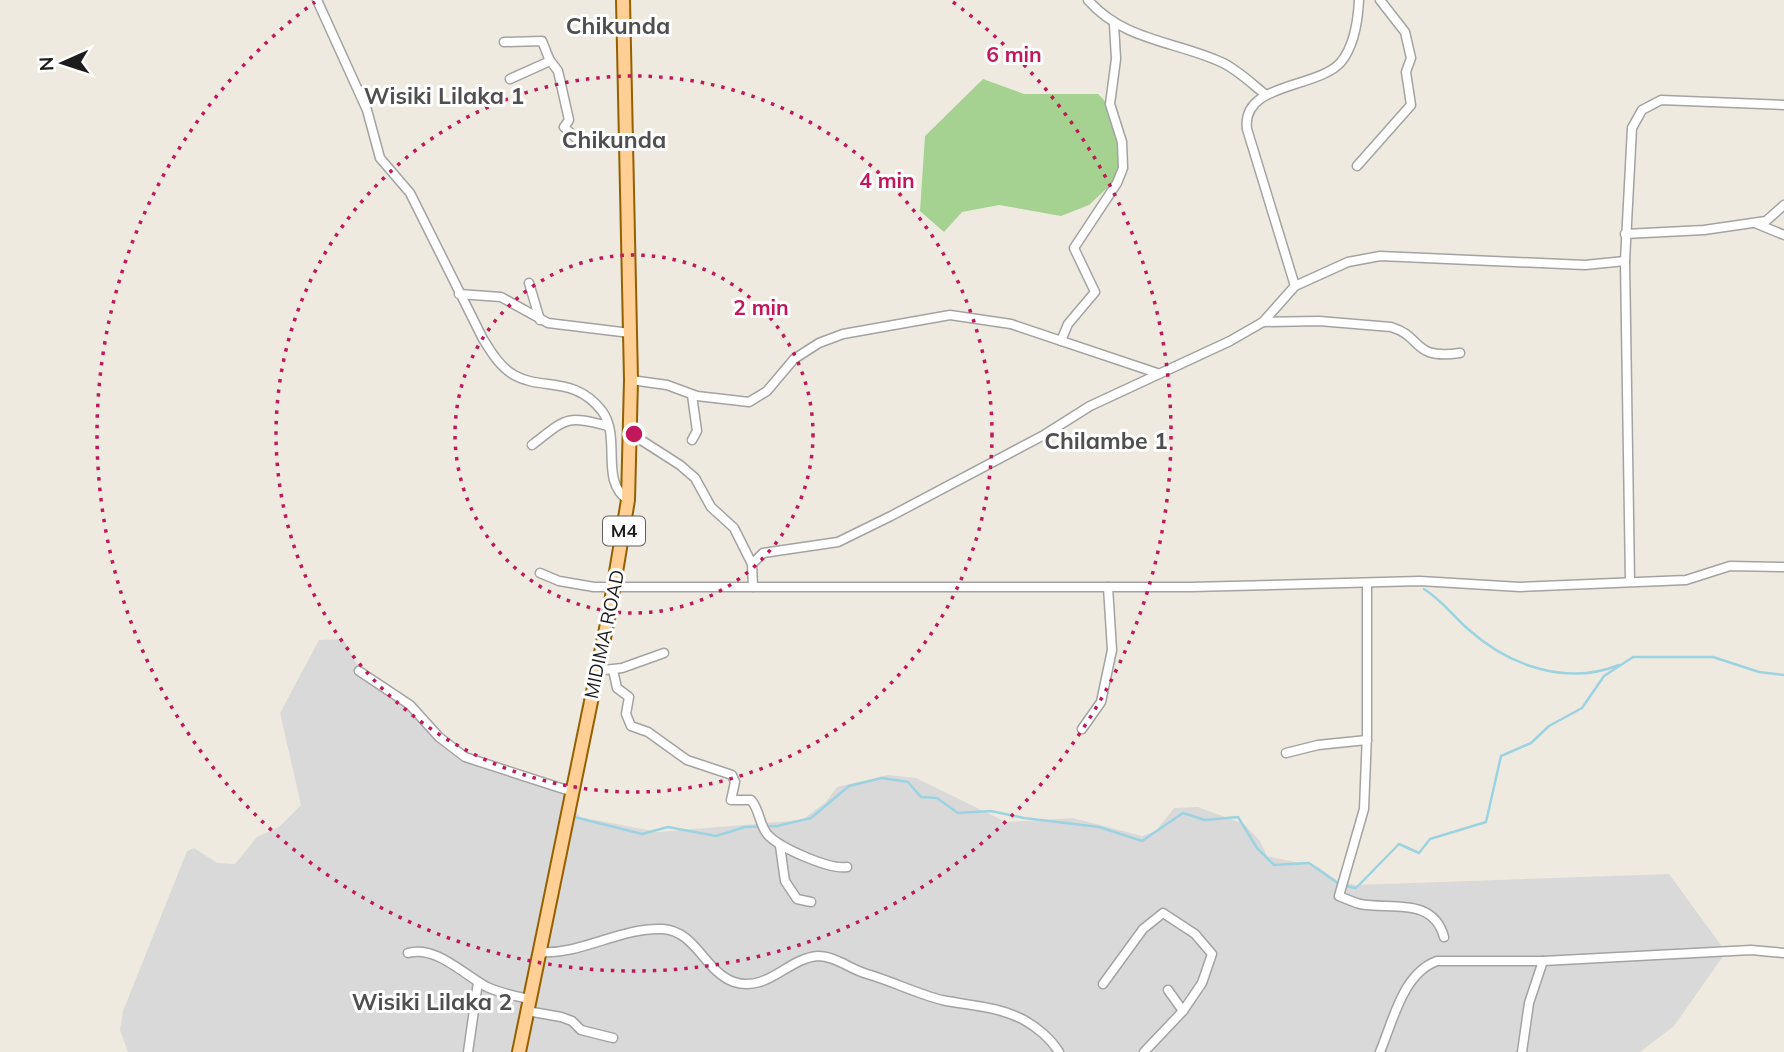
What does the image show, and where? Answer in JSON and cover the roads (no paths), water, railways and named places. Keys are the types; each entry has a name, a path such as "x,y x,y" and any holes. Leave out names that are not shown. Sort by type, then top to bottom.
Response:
{"main road":[{"name":"MIDIMA ROAD","path":"519,1052 595,671 615,584 628,500 631,380 623,0"}],"street":[{"path":"317,0 368,110 380,158 410,193 483,339 506,369 517,377 572,389 597,406 608,426 616,491 628,500"},
{"path":"1088,0 1114,24 1169,46 1222,62 1266,95"},
{"path":"1296,286 1247,129 1248,112 1266,95 1298,84 1341,62 1353,39 1359,0"},
{"path":"1357,166 1411,104 1406,72 1411,58 1405,32 1380,0"},
{"path":"1062,341 1068,324 1095,292 1074,248 1117,183 1123,168 1122,142 1110,104 1116,59 1114,24"},
{"path":"504,42 541,41 548,59 558,71 569,120 564,127 579,141 626,142"},
{"path":"510,79 550,61 548,59"},
{"path":"1630,581 1625,234 1628,155 1632,128 1642,110 1661,100 1784,105"},
{"path":"1625,234 1755,223 1773,217 1784,205"},
{"path":"1755,223 1784,235"},
{"path":"752,564 763,553 824,545 846,538 945,489 1044,435 1076,412 1230,341 1263,322 1296,286 1348,262 1380,256 1585,265 1625,261"},
{"path":"529,283 540,320"},
{"path":"459,294 501,298 513,302 540,320 629,333"},
{"path":"631,380 667,385 692,395 749,402 767,391 794,359 819,343 843,334 931,316 986,319 1157,373"},
{"path":"1263,322 1319,321 1391,327 1400,330 1412,343 1432,355 1460,353"},
{"path":"692,395 698,431 692,440"},
{"path":"532,444 556,426 575,418 608,426"},
{"path":"630,433 689,471 711,507 734,528 752,564 753,587"},
{"path":"540,573 581,586 1108,587 1420,581 1520,587 1686,580 1730,566 1784,567"},
{"path":"1367,583 1364,809 1345,866 1339,896 1361,904 1405,905 1433,918 1444,937"},
{"path":"1082,729 1101,702 1112,650 1108,587"},
{"path":"595,671 614,670 664,653"},
{"path":"614,670 617,688 629,697 626,714 631,726 648,732 687,760 732,775 735,782 731,800 751,800 766,833 780,846 793,848 832,869 847,867"},
{"path":"359,671 410,705 439,737 465,757 573,792"},
{"path":"1286,754 1318,745 1367,740"},
{"path":"780,846 785,881 797,899 811,902"},
{"path":"1103,984 1143,929 1163,913 1195,934 1212,954 1202,983 1183,1011 1144,1052"},
{"path":"539,952 565,952 639,932 664,929 683,937 724,976 741,983 763,981 807,957 827,957 852,970 941,999 1001,1010 1033,1026 1059,1052"},
{"path":"1380,1052 1414,975 1425,965 1446,960 1543,961 1731,951 1784,953"},
{"path":"408,953 422,952 443,960 478,982 528,1005 570,1020 581,1030 613,1038"},
{"path":"1522,1052 1529,1003 1543,961"},
{"path":"468,1052 478,982"},
{"path":"1168,990 1183,1011"}],"waterway":[{"path":"1424,589 1484,642 1520,662 1559,673 1599,671 1619,665"},
{"path":"1345,886 1356,888 1399,844 1419,853 1430,839 1486,822 1501,756 1531,743 1549,726 1582,708 1604,676 1633,657 1713,657 1759,672 1784,675"},
{"path":"574,817 642,834 668,827 716,836 745,827 777,826 811,818 849,786 882,778 908,782 921,797 937,798 958,813 991,811 1099,827 1142,841 1183,813 1205,820 1238,817 1257,848 1274,865 1309,863 1339,884"}],"district":[{"name":"Chikunda","path":"618,26"},
{"name":"Wisiki Lilaka 1","path":"444,96"},
{"name":"Chikunda","path":"614,140"},
{"name":"Chilambe 1","path":"1106,441"},
{"name":"Wisiki Lilaka 2","path":"432,1002"}]}
